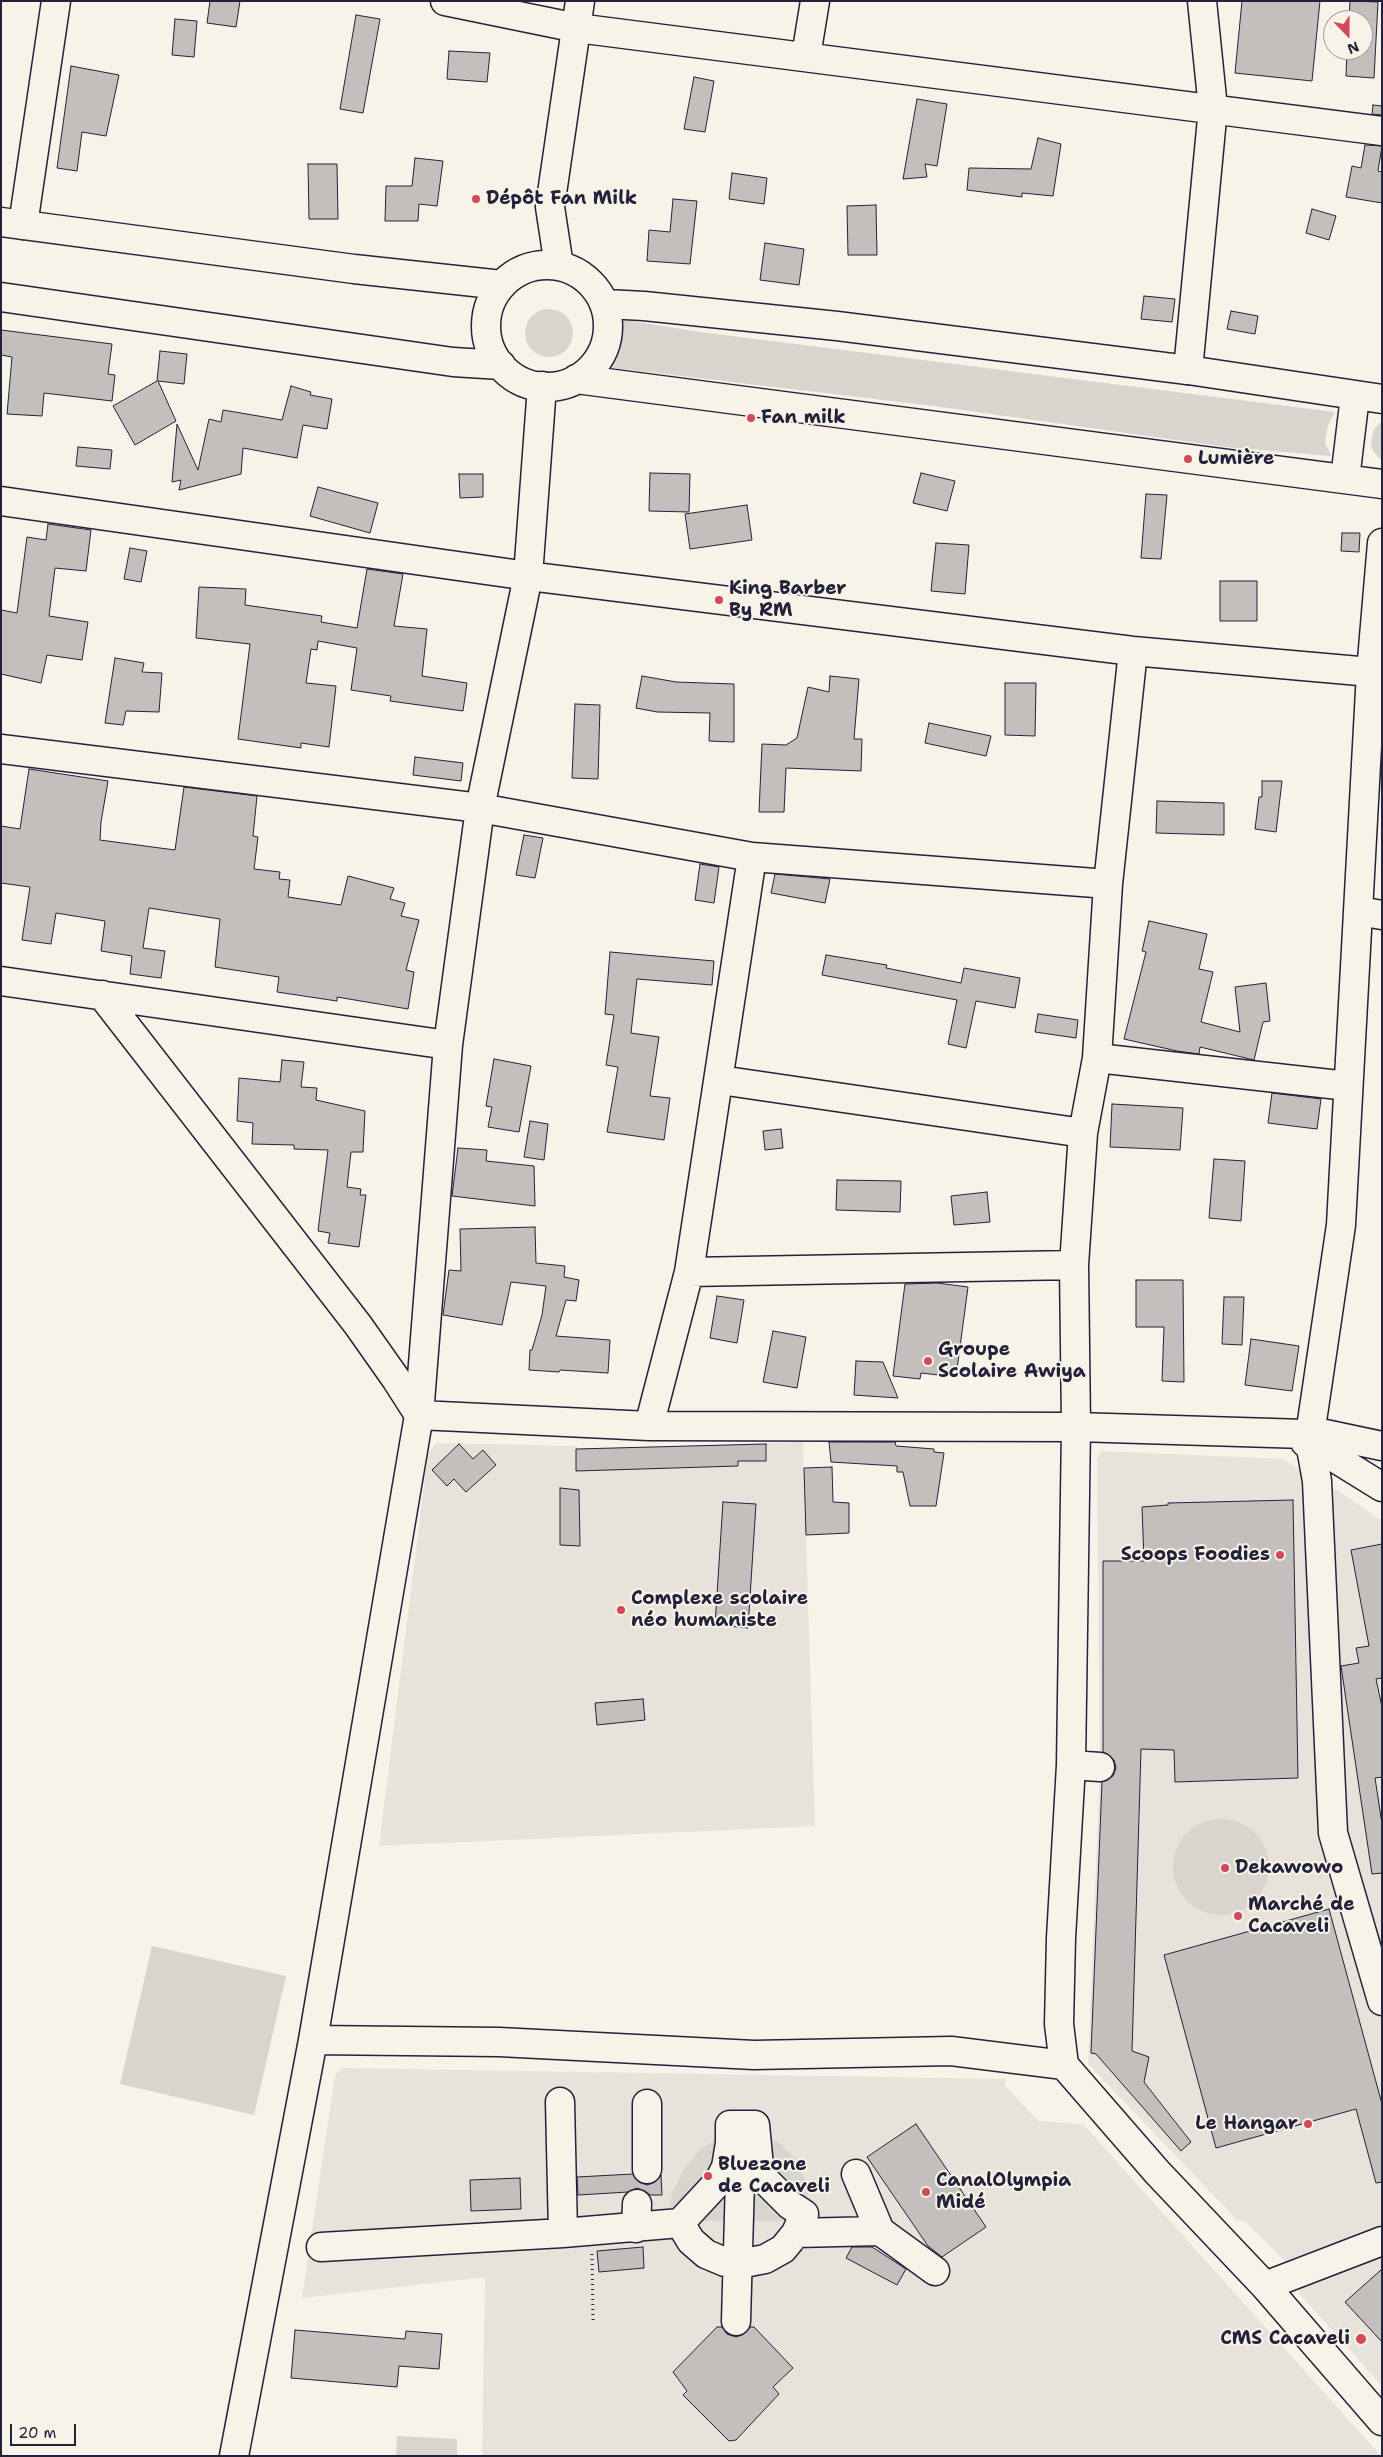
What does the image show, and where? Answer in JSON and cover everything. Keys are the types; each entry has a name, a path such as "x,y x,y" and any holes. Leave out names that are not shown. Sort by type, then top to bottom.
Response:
{"street":[{"path":"56,1 12,223 354,269 502,285"},
{"path":"445,1 578,14 806,56 1382,131"},
{"path":"806,56 816,1"},
{"path":"1188,370 1213,108 1202,1"},
{"path":"559,266 550,207 578,14"},
{"path":"559,266 573,271 586,279 598,290 606,304 608,332 604,346 588,371 576,379 559,385 542,386 519,380 501,365 489,344 486,331 489,307 502,285 511,277 534,267 559,266"},
{"path":"1,297 453,362 501,365"},
{"path":"606,304 644,306 828,325 1188,370 1369,398 1346,479"},
{"path":"576,379 1382,484"},
{"path":"234,2456 314,2040 419,1415 448,1045 480,808 528,576 542,386"},
{"path":"1,500 528,576 1133,651 1376,673"},
{"path":"1382,543 1376,673 1370,913 1348,1086 1341,1225 1315,1438 1333,1833 1382,2001"},
{"path":"1133,651 1108,884 1097,1058 1083,1133 1074,1264 1076,1427 1070,1766 1061,1938 1060,2024 1064,2065 1158,2172 1265,2286 1382,2421"},
{"path":"1,749 480,808 752,857 1108,884"},
{"path":"649,1426 689,1272 720,1080 752,857"},
{"path":"1,981 448,1045"},
{"path":"102,995 358,1325 419,1415"},
{"path":"1097,1058 1348,1086"},
{"path":"720,1080 1083,1133"},
{"path":"689,1272 1074,1264"},
{"path":"419,1415 649,1426 1076,1427 1315,1438 1382,1446"},
{"path":"1315,1438 1382,1487"},
{"path":"1070,1766 1100,1767"},
{"path":"314,2040 499,2042 754,2055 951,2051 1064,2065"},
{"path":"560,2102 563,2233"},
{"path":"647,2169 648,2104"},
{"path":"321,2246 591,2231 636,2216 680,2223 691,2241 706,2254 725,2262 739,2264 765,2259 783,2249 796,2233 804,2214 790,2205 766,2181 759,2166 755,2125 730,2125 730,2143 726,2166 719,2181 680,2223"},
{"path":"736,2321 739,2264 741,2126"},
{"path":"856,2174 880,2231 935,2271"},
{"path":"796,2233 880,2231"},
{"path":"1265,2286 1382,2241"}],"path":[{"path":"591,2231 593,2321"}],"shaded area":[{"path":"549,309 558,311 566,316 571,324 573,333 571,342 566,350 558,355 549,357 540,355 532,350 527,342 525,333 527,324 532,316 540,311"},
{"path":"612,318 700,332 1335,412 1328,425 1325,442 1331,456 1226,447 934,406 606,367 615,356 620,341 619,329"},
{"path":"1382,421 1382,461 1373,451 1371,443 1374,429"},
{"path":"803,1442 815,1826 379,1846 428,1453 436,1443 577,1446 577,1449"},
{"name":"Marché de Cacaveli","path":"1102,1451 1283,1459 1317,1481 1340,1492 1382,1521 1382,2230 1291,2267 1244,2221 1237,2220 1088,2064 1100,1767 1097,1459"},
{"path":"1221,1819 1239,1823 1255,1833 1265,1849 1269,1867 1265,1885 1255,1901 1239,1911 1221,1915 1203,1911 1187,1901 1177,1885 1173,1867 1177,1849 1187,1833 1203,1823"},
{"path":"152,1946 286,1976 254,2115 120,2084"},
{"name":"Bluezone de Cacaveli","path":"343,2068 1006,2079 1005,2086 1039,2121 1083,2124 1381,2456 482,2456 485,2277 302,2298 335,2075"},
{"path":"759,2132 781,2144 798,2162 807,2185 808,2210 774,2188"},
{"path":"723,2135 720,2161 668,2219 672,2193 684,2169 701,2149"},
{"path":"735,2170 735,2221 692,2221"},
{"path":"747,2170 791,2221 747,2221"},
{"name":"CMS Cacaveli","path":"1382,2257 1382,2386 1298,2292 1301,2279"},
{"path":"397,2436 457,2439 457,2456 396,2456"}],"building":[{"path":"210,1 240,1 236,27 207,23"},
{"path":"1242,1 1320,1 1312,81 1235,73"},
{"path":"1350,1 1378,2 1374,78 1346,76 1347,60 1373,60 1373,10 1350,10"},
{"path":"356,15 380,19 363,113 340,109"},
{"path":"175,19 197,21 194,57 172,55"},
{"path":"449,51 490,53 487,82 447,79"},
{"path":"71,66 119,75 106,136 82,132 77,171 57,168"},
{"path":"694,77 714,81 705,132 684,129"},
{"path":"917,99 947,104 937,166 925,164 927,177 903,179"},
{"path":"1373,105 1382,106 1382,115 1372,114"},
{"path":"1038,138 1061,144 1053,196 1022,193 1022,197 967,190 969,168 1031,169"},
{"path":"1365,145 1382,146 1378,171 1382,172 1382,203 1346,197 1352,166 1361,168"},
{"path":"415,158 443,161 437,206 419,204 418,221 385,221 386,186 412,186"},
{"path":"308,164 337,164 338,219 309,219"},
{"path":"732,173 767,178 764,204 729,199"},
{"path":"673,199 697,201 690,264 647,261 649,230 670,232"},
{"path":"876,205 877,255 848,255 847,206"},
{"path":"1312,209 1336,216 1329,240 1306,233"},
{"path":"765,243 804,249 799,285 760,280"},
{"path":"1144,296 1175,299 1172,322 1141,319"},
{"path":"1231,311 1258,316 1255,334 1227,329"},
{"path":"1,330 112,344 108,374 115,375 112,401 44,393 42,416 7,414 12,357 1,355"},
{"path":"160,351 187,354 184,384 158,381 176,421 135,445 113,406 157,381"},
{"path":"291,386 311,392 310,395 332,399 327,429 303,425 297,458 243,448 241,474 179,490 181,480 172,482 177,424 198,470 209,419 221,422 223,410 282,420"},
{"path":"78,447 112,450 110,469 76,466"},
{"path":"650,473 690,474 689,512 649,511"},
{"path":"921,473 955,481 947,511 913,503"},
{"path":"459,474 483,474 483,497 460,498"},
{"path":"318,487 378,503 370,533 310,516"},
{"path":"1146,494 1167,495 1161,559 1141,558"},
{"path":"747,505 752,540 690,549 685,514"},
{"path":"48,524 91,530 86,571 55,568 49,616 88,622 82,660 47,655 41,683 1,674 1,610 17,613 27,537 46,540"},
{"path":"1342,533 1360,533 1359,552 1341,551"},
{"path":"936,543 969,545 965,594 931,591"},
{"path":"130,548 147,551 141,582 124,579"},
{"path":"367,569 403,574 394,626 427,629 422,676 467,683 463,711 390,701 391,696 351,690 357,648 318,641 317,650 311,649 306,683 336,686 329,747 301,743 301,748 238,739 250,644 196,638 199,587 246,589 245,605 322,616 321,622 357,628"},
{"path":"1220,581 1257,581 1257,621 1220,621"},
{"path":"115,658 144,663 142,672 162,673 159,712 126,711 123,725 105,723"},
{"path":"642,676 676,682 734,684 734,742 709,741 710,713 657,712 636,708"},
{"path":"830,676 859,679 854,739 862,739 861,771 786,768 784,812 759,812 762,744 786,745 797,738 808,687 829,692"},
{"path":"1005,683 1036,683 1035,736 1005,735"},
{"path":"575,704 600,705 598,779 572,778"},
{"path":"929,723 991,736 986,756 925,743"},
{"path":"415,757 463,763 461,781 413,775"},
{"path":"29,769 108,781 100,840 175,850 184,787 257,796 253,836 258,837 254,869 280,872 279,879 290,880 288,897 341,905 348,876 394,888 390,899 405,903 401,916 419,920 406,970 414,972 408,1009 337,997 337,1001 277,992 279,977 215,967 220,919 149,908 143,948 165,951 161,978 130,974 132,956 101,951 105,921 56,913 51,944 22,940 30,887 1,883 1,826 20,829"},
{"path":"1262,781 1282,781 1276,832 1255,829 1259,797 1262,797"},
{"path":"1157,801 1224,803 1224,835 1156,833"},
{"path":"524,835 543,838 535,878 516,875"},
{"path":"700,864 719,867 714,903 695,900"},
{"path":"775,874 830,879 825,903 771,893"},
{"path":"1149,921 1207,934 1199,969 1213,972 1201,1022 1240,1032 1235,987 1266,983 1270,1021 1263,1022 1254,1060 1200,1047 1199,1054 1124,1039 1146,952 1142,951"},
{"path":"610,952 714,961 712,985 637,979 631,1033 659,1037 650,1096 670,1098 664,1140 607,1132 618,1067 606,1065 614,1015 605,1014"},
{"path":"826,955 887,965 886,968 961,983 964,968 1020,978 1015,1008 976,1001 966,1048 948,1044 957,1000 822,975"},
{"path":"1038,1014 1078,1020 1076,1038 1035,1032"},
{"path":"494,1059 531,1066 519,1132 488,1127 492,1107 486,1106"},
{"path":"282,1060 304,1062 301,1087 317,1088 316,1100 365,1111 363,1152 351,1152 347,1187 361,1189 360,1195 366,1195 359,1247 328,1243 330,1233 318,1231 328,1150 294,1149 294,1145 252,1144 253,1123 237,1121 239,1078 280,1082"},
{"path":"1272,1093 1321,1099 1317,1129 1268,1123"},
{"path":"1112,1104 1183,1108 1180,1150 1110,1147"},
{"path":"530,1121 548,1124 544,1160 524,1157"},
{"path":"781,1129 783,1148 765,1150 763,1131"},
{"path":"458,1148 487,1150 486,1161 534,1166 535,1206 452,1196"},
{"path":"1214,1159 1245,1161 1241,1221 1209,1218"},
{"path":"837,1180 901,1181 900,1212 836,1210"},
{"path":"987,1192 990,1222 954,1225 951,1196"},
{"path":"535,1227 536,1263 565,1266 564,1277 579,1280 576,1301 566,1300 556,1336 610,1340 608,1373 529,1370 530,1350 532,1350 542,1315 546,1286 511,1282 502,1325 443,1315 449,1270 461,1271 460,1229"},
{"path":"1136,1280 1183,1280 1184,1382 1162,1381 1164,1327 1136,1327"},
{"path":"937,1283 968,1287 956,1377 921,1373 920,1379 893,1376 905,1284"},
{"path":"717,1296 744,1300 737,1343 710,1338"},
{"path":"1224,1297 1244,1297 1242,1345 1222,1344"},
{"path":"773,1331 806,1337 797,1388 763,1382"},
{"path":"1251,1339 1299,1346 1292,1391 1245,1385"},
{"path":"856,1361 883,1362 898,1398 854,1395"},
{"path":"829,1442 895,1442 896,1446 934,1449 934,1452 944,1453 936,1506 910,1506 903,1472 897,1472 897,1466 831,1462"},
{"path":"459,1444 473,1459 483,1450 496,1465 466,1492 454,1479 447,1486 432,1470"},
{"path":"766,1444 766,1461 738,1461 738,1466 576,1471 576,1449"},
{"path":"832,1467 833,1502 849,1503 849,1533 806,1535 804,1468"},
{"path":"560,1488 579,1490 580,1546 560,1545"},
{"path":"1293,1500 1298,1778 1175,1782 1174,1750 1141,1749 1132,2051 1149,2057 1144,2082 1191,2142 1181,2151 1096,2054 1091,2053 1102,1782 1113,1776 1116,1768 1114,1760 1103,1752 1103,1561 1144,1561 1142,1507 1168,1505 1168,1503"},
{"path":"723,1502 756,1504 748,1628 715,1625"},
{"path":"1382,1544 1382,1678 1376,1679 1382,1707 1382,1777 1375,1778 1382,1824 1382,1873 1372,1874 1341,1666 1359,1663 1356,1648 1369,1646 1351,1550"},
{"path":"643,1699 645,1720 597,1725 595,1703"},
{"path":"1329,1909 1382,2104 1382,2182 1376,2183 1356,2109 1216,2148 1164,1955"},
{"name":"CanalOlympia Midé","path":"916,2124 986,2227 942,2257 928,2246 867,2157"},
{"path":"633,2174 639,2182 647,2185 655,2182 661,2175 662,2195 650,2195 637,2188 628,2192 578,2195 577,2177"},
{"path":"520,2178 521,2209 471,2211 470,2180"},
{"path":"643,2247 644,2268 599,2272 597,2251"},
{"path":"852,2247 872,2247 906,2269 897,2285 846,2258"},
{"path":"1382,2269 1382,2342 1345,2302"},
{"path":"717,2327 722,2327 727,2334 736,2337 744,2334 750,2327 754,2327 793,2368 773,2387 779,2394 736,2440 729,2441 683,2395 687,2391 673,2372"},
{"path":"295,2330 405,2339 406,2331 442,2334 439,2369 399,2366 397,2387 291,2378"}],"place":[{"name":"Dépôt Fan Milk","path":"476,199"},
{"name":"Fan milk","path":"751,418"},
{"name":"Lumière","path":"1188,459"},
{"name":"King Barber By RM","path":"719,600"},
{"name":"Groupe Scolaire Awiya","path":"928,1361"},
{"name":"Scoops Foodies","path":"1280,1555"},
{"name":"Complexe scolaire néo humaniste","path":"621,1610"},
{"name":"Dekawowo","path":"1225,1868"},
{"name":"Marché de Cacaveli","path":"1238,1916"},
{"name":"Le Hangar","path":"1308,2124"},
{"name":"Bluezone de Cacaveli","path":"708,2176"},
{"name":"CanalOlympia Midé","path":"926,2192"},
{"name":"CMS Cacaveli","path":"1361,2339"}]}
